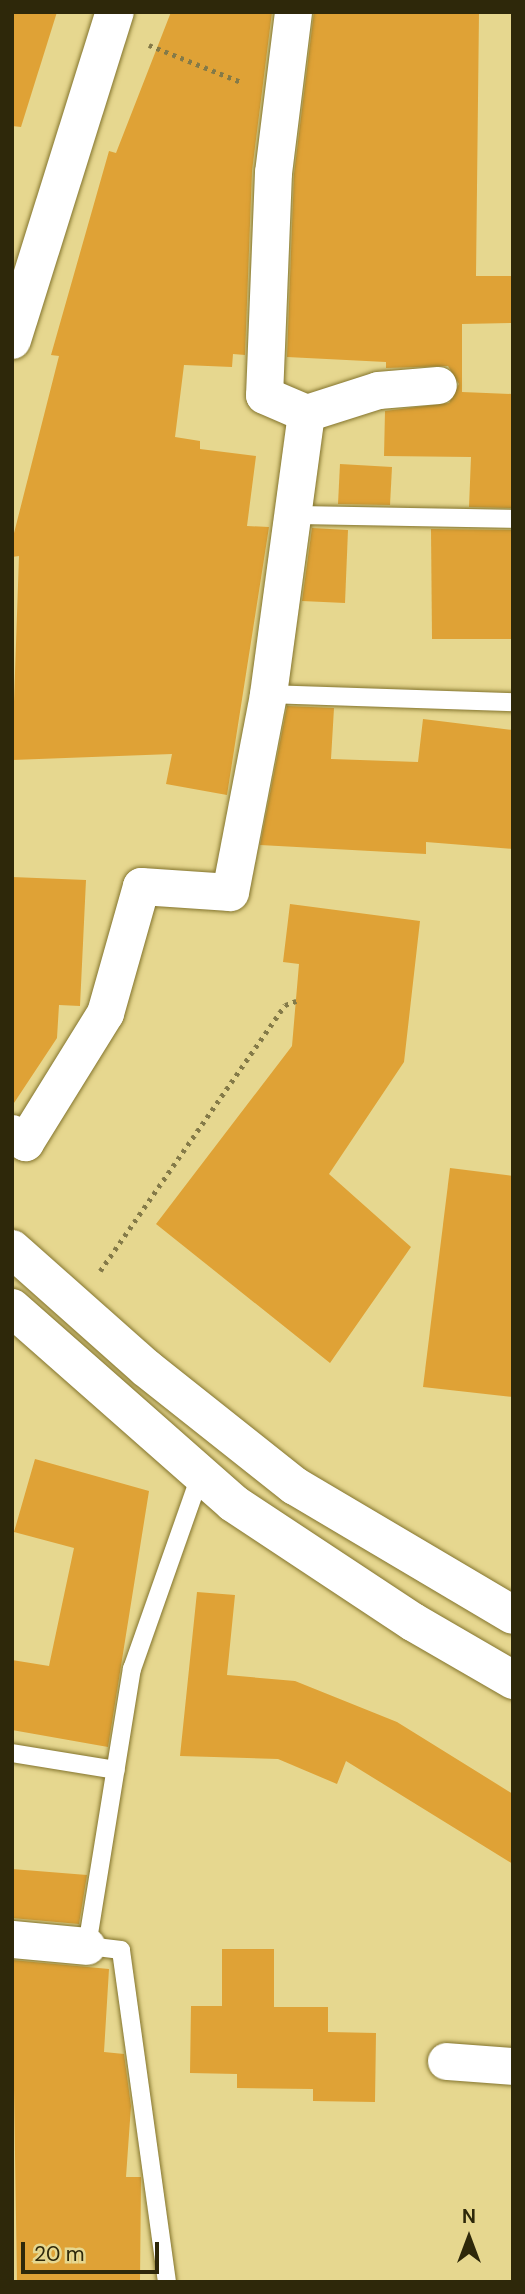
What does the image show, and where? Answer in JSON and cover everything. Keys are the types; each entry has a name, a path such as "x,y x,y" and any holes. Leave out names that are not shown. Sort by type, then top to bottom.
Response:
{"street":[{"path":"293,12 272,172 264,395 306,413 378,390 438,385"},
{"path":"12,340 112,19"},
{"path":"12,1133 25,1142 105,1013 141,886 230,892 268,695 306,413"},
{"path":"12,1249 146,1368 295,1486 513,1615"},
{"path":"12,1308 200,1476 413,1622 513,1680"},
{"path":"12,1939 87,1946"},
{"path":"446,2061 513,2066"}],"lane":[{"path":"293,515 513,519"},
{"path":"268,695 513,702"},
{"path":"167,2282 121,1950 87,1946 132,1669 200,1476"},
{"path":"12,1753 116,1770"}],"path":[{"path":"112,19 196,67 283,95"},
{"path":"92,1284 285,1005 296,1001"}],"building":[{"path":"12,12 57,12 21,127 12,126"},
{"path":"171,12 272,12 252,171 245,355 233,354 232,367 184,365 175,437 200,441 200,449 256,456 247,526 269,527 227,795 166,784 172,754 12,760 19,556 12,557 12,541 59,356 51,355 109,151 116,153"},
{"path":"314,12 479,12 476,276 513,276 513,323 462,324 462,392 513,394 513,508 469,507 471,457 384,456 385,411 449,403 459,384 448,366 386,368 386,362 287,357 294,174"},
{"path":"340,464 392,467 390,505 338,504"},
{"path":"312,528 348,530 345,603 302,601"},
{"path":"431,529 513,530 513,639 432,639"},
{"path":"287,706 334,708 331,759 418,762 423,719 513,730 513,849 426,842 426,854 260,845"},
{"path":"12,877 86,880 80,1006 59,1005 57,1038 12,1106"},
{"path":"290,904 420,921 404,1062 329,1174 411,1247 330,1363 156,1224 292,1046 299,964 283,962"},
{"path":"450,1168 513,1176 513,1397 423,1387"},
{"path":"35,1459 149,1491 108,1747 12,1730 12,1660 49,1666 74,1548 14,1532"},
{"path":"197,1592 235,1595 227,1675 295,1681 397,1722 513,1794 513,1864 346,1761 337,1784 278,1759 180,1756"},
{"path":"12,1869 87,1875 79,1924 12,1918"},
{"path":"222,1949 274,1949 274,2007 328,2007 328,2032 376,2033 375,2102 313,2101 313,2089 237,2088 237,2074 190,2073 191,2006 222,2006"},
{"path":"12,1960 109,1969 104,2052 124,2054 131,2106 126,2177 141,2177 140,2282 17,2282"}]}
